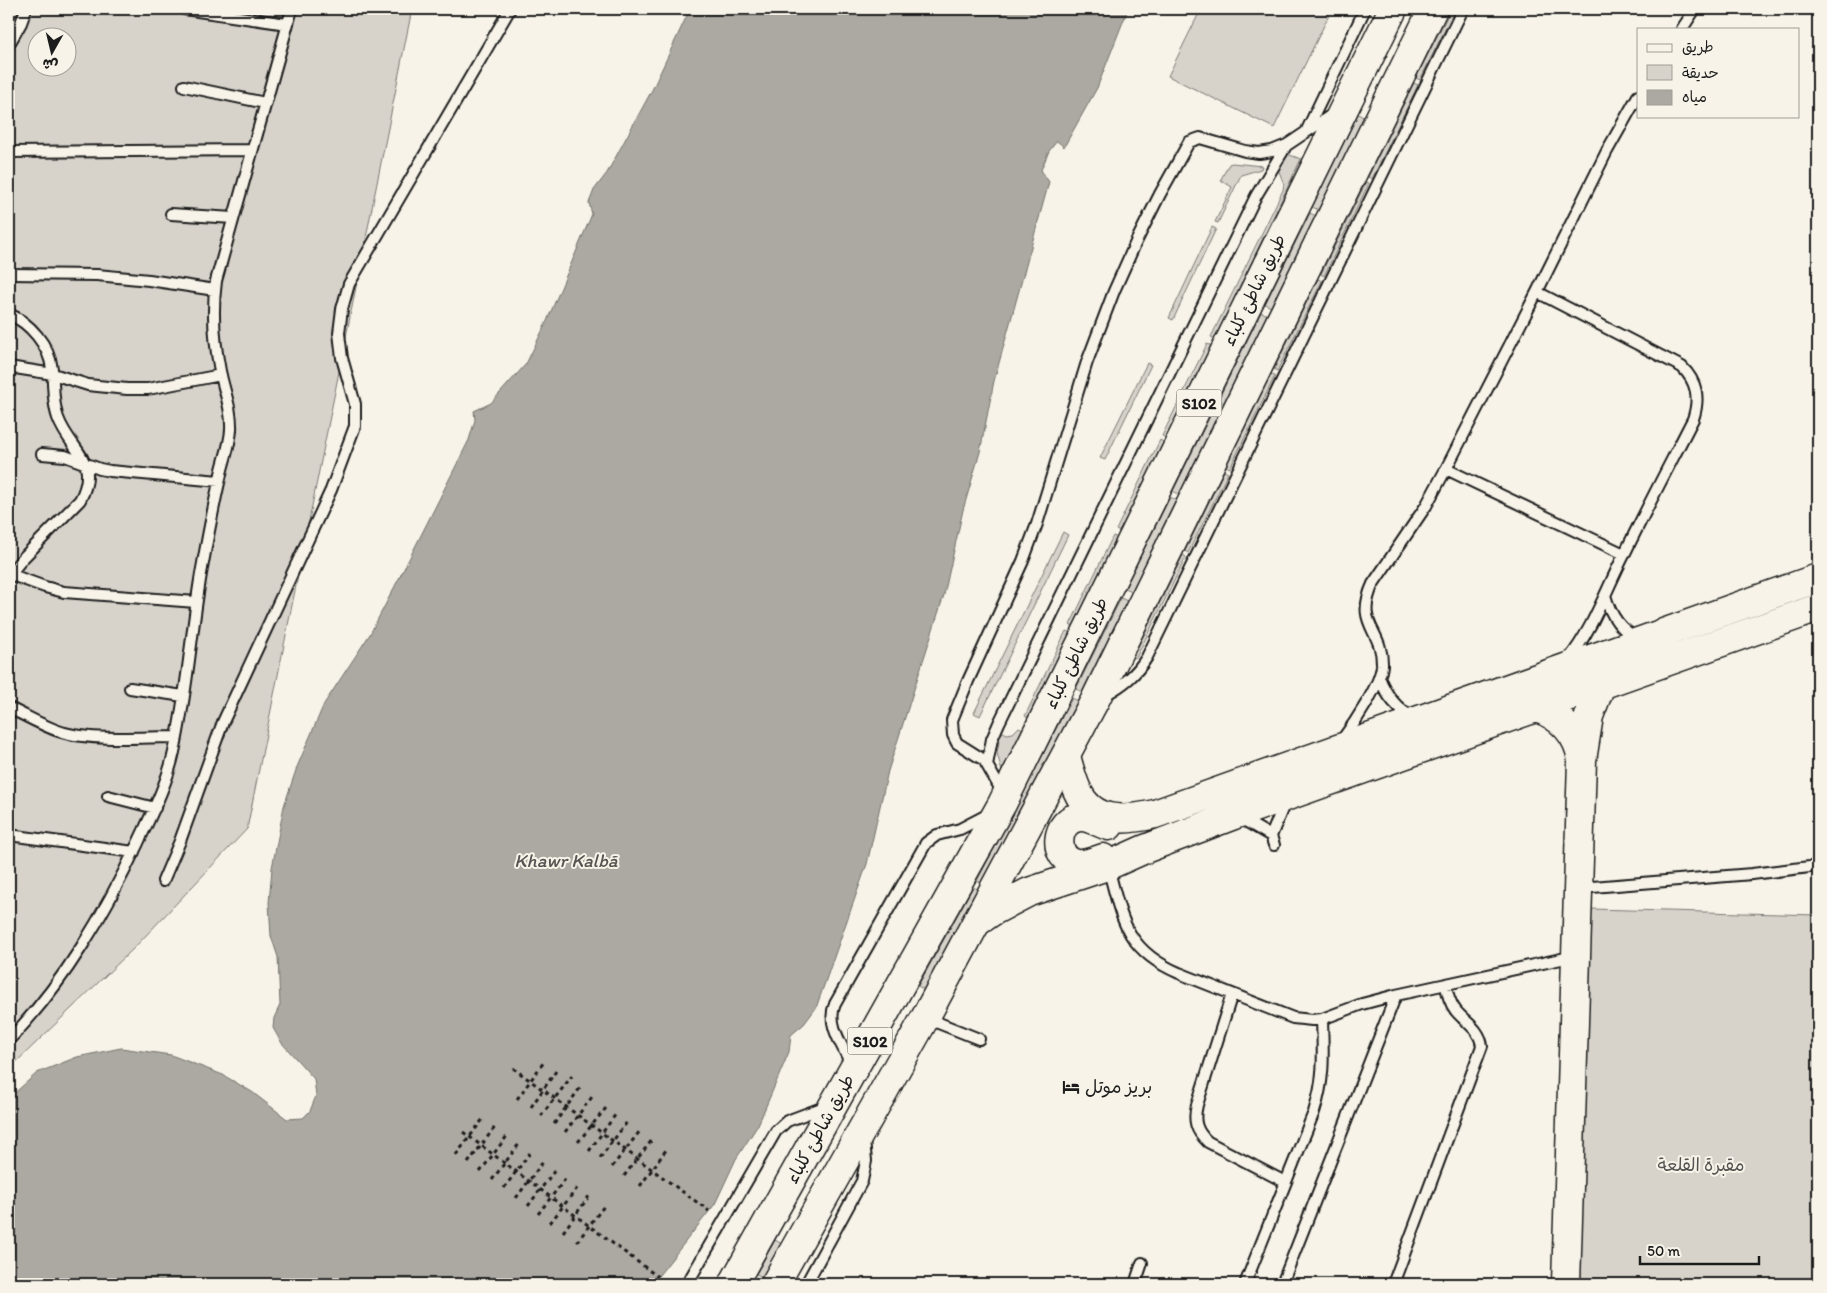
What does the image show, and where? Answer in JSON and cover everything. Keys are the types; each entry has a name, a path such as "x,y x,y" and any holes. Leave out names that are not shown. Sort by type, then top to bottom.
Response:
{"main road":[{"name":"طريق شاطئ كلباء","path":"733,1284 1004,800 1393,9"},
{"name":"طريق شاطئ كلباء","path":"775,1284 925,1018 1095,700 1434,9"},
{"path":"1066,756 1076,789 1082,799 1098,813 1119,819 1130,819 1155,814 1818,578"},
{"path":"977,922 993,911 1029,892 1107,866 1145,849 1234,815 1818,608"},
{"path":"1566,1284 1582,760 1590,716 1601,685"},
{"path":"1538,708 1554,715 1568,727 1578,742 1582,760"},
{"path":"1145,849 1114,855 1089,863 1076,864 1069,861 1061,851 1059,838 1064,826 1073,819 1086,817 1108,826 1124,827 1141,822 1155,814"},
{"path":"796,1246 790,1235 791,1217 819,1167 835,1104"}],"lane":[{"path":"9,44 21,23 26,9"},
{"path":"184,9 287,24"},
{"path":"9,1040 43,1002 85,943 115,891 155,808 168,773 177,737 196,602 219,482 230,439 230,412 221,375 214,327 215,290 218,270 292,9"},
{"path":"163,881 180,841 223,722 332,490 355,426 355,404 342,358 340,333 342,309 348,284 510,9"},
{"path":"1307,130 1365,9"},
{"path":"1095,700 1127,681 1135,674 1147,657 1463,9"},
{"path":"1683,28 1695,9"},
{"path":"184,86 265,103"},
{"path":"1333,750 1350,730 1380,677 1382,666 1381,652 1376,636 1366,616 1368,596 1373,584 1426,506 1537,292 1607,151 1637,98"},
{"path":"853,1070 832,1023 835,1004 849,978 926,843 937,835 975,822 1004,800 987,765 979,757 957,743 953,735 952,720 1023,561 1037,524 1087,362 1114,291 1136,242 1189,142 1200,138 1245,151 1258,153 1272,151 1287,145 1344,107"},
{"path":"987,765 992,739 1002,716 1256,196 1287,145"},
{"path":"9,152 252,150"},
{"path":"171,214 233,218"},
{"path":"9,274 97,275 149,280 215,290"},
{"path":"1537,292 1677,364 1690,375 1698,396 1697,408 1693,419 1583,639 1557,671"},
{"path":"9,314 25,323 40,339 50,358 53,374 53,394 58,418 64,431 78,449 85,463 87,474 87,483 80,500 9,574 64,592 196,602"},
{"path":"9,367 53,374 88,385 126,389 148,389 221,375"},
{"path":"42,454 65,456 110,471 219,482"},
{"path":"1446,469 1624,554"},
{"path":"1605,595 1613,617 1618,623 1630,634 1645,640"},
{"path":"1380,677 1385,691 1394,703 1418,720"},
{"path":"130,688 183,696"},
{"path":"9,708 52,729 74,735 96,737 177,737"},
{"path":"108,796 155,808"},
{"path":"1234,815 1254,824 1273,840 1278,815 1289,796"},
{"path":"9,835 134,852"},
{"path":"1107,866 1122,919 1139,947 1150,958 1164,967 1302,1020 1322,1019 1362,1004 1396,995 1576,956"},
{"path":"1579,888 1752,874 1818,866"},
{"path":"1393,1284 1481,1052 1480,1036 1452,1006 1446,984"},
{"path":"1232,994 1197,1105 1196,1125 1200,1135 1208,1142 1286,1182"},
{"path":"1282,1284 1396,995"},
{"path":"925,1018 979,1039"},
{"path":"1245,1284 1314,1112 1323,1074 1322,1019"},
{"path":"687,1284 776,1131 787,1121 835,1104"},
{"path":"807,1284 862,1181 866,1161 862,1129"},
{"path":"1134,1284 1142,1263"}],"path":[{"path":"517,1099 544,1062"},
{"path":"513,1068 709,1211"},
{"path":"531,1107 556,1071"},
{"path":"541,1116 572,1076"},
{"path":"554,1124 580,1088"},
{"path":"565,1132 592,1097"},
{"path":"578,1142 606,1108"},
{"path":"589,1151 616,1114"},
{"path":"456,1155 484,1119"},
{"path":"600,1158 627,1122"},
{"path":"468,1163 495,1127"},
{"path":"612,1167 640,1131"},
{"path":"463,1132 658,1277"},
{"path":"480,1172 507,1136"},
{"path":"624,1176 652,1140"},
{"path":"492,1180 519,1144"},
{"path":"640,1186 666,1150"},
{"path":"504,1188 530,1153"},
{"path":"516,1198 543,1162"},
{"path":"528,1206 555,1170"},
{"path":"538,1214 566,1178"},
{"path":"550,1223 578,1187"},
{"path":"563,1232 590,1196"},
{"path":"577,1242 604,1206"}],"green space":[{"path":"9,9 412,9 247,829 134,948 9,1069"},
{"path":"1201,9 1332,9 1274,128 1168,76"},
{"path":"1451,9 1455,9 1420,80 1416,78"},
{"path":"1414,83 1418,85 1372,179 1368,177"},
{"path":"1358,114 1365,118 1319,210 1312,207"},
{"path":"1287,154 1301,159 1215,339 1211,337 1283,190 1284,184 1278,169"},
{"path":"1229,164 1262,166 1261,169 1241,175 1218,223 1215,222 1232,187 1221,179"},
{"path":"1366,182 1369,183 1324,276 1321,274"},
{"path":"1310,213 1316,216 1271,307 1265,304"},
{"path":"1212,227 1216,229 1173,320 1169,318"},
{"path":"1318,279 1322,281 1277,371 1274,369"},
{"path":"1261,312 1268,315 1224,403 1218,400"},
{"path":"1207,344 1212,346 1167,438 1162,436"},
{"path":"1147,363 1151,365 1105,460 1100,458"},
{"path":"1271,374 1275,376 1230,468 1226,466"},
{"path":"1215,406 1221,409 1179,495 1173,491"},
{"path":"1160,440 1165,443 1120,532 1116,530"},
{"path":"1224,471 1228,473 1188,553 1185,551"},
{"path":"1170,497 1176,500 1132,591 1125,588"},
{"path":"1063,532 1068,535 980,716 974,713"},
{"path":"1113,536 1118,538 1074,627 1070,625"},
{"path":"1183,555 1186,557 1136,658 1133,657"},
{"path":"1121,598 1127,601 1082,692 1076,689"},
{"path":"1066,631 1071,633 1029,718 1025,716"},
{"path":"1072,698 1078,701 983,884 977,881"},
{"path":"1019,727 1023,729 1002,772 997,753 1001,731 1007,734 1013,733"},
{"path":"973,887 979,890 924,990 918,986"},
{"name":"مقبرة القلعة","path":"1591,909 1818,915 1818,1284 1580,1284"},
{"path":"775,1240 782,1244 763,1277 756,1274"}],"water":[{"name":"Khawr Kalbā","path":"690,9 1128,9 1097,88 1064,147 1057,141 1049,151 1041,170 1049,182 994,381 980,452 963,510 944,595 888,771 867,864 816,1008 804,1024 791,1035 789,1052 758,1125 736,1159 715,1204 652,1284 9,1284 9,1098 37,1073 77,1057 121,1048 171,1055 223,1075 252,1092 287,1119 303,1118 310,1111 316,1096 314,1079 281,1042 273,1028 274,1018 280,1005 278,957 271,936 269,903 272,868 284,806 297,767 324,704 370,634 469,440 475,420 474,411 491,403 526,364 547,321 592,214 589,203 594,190 607,173 652,90"}],"place":[{"name":"بريز موتل","path":"1071,1087"}]}
